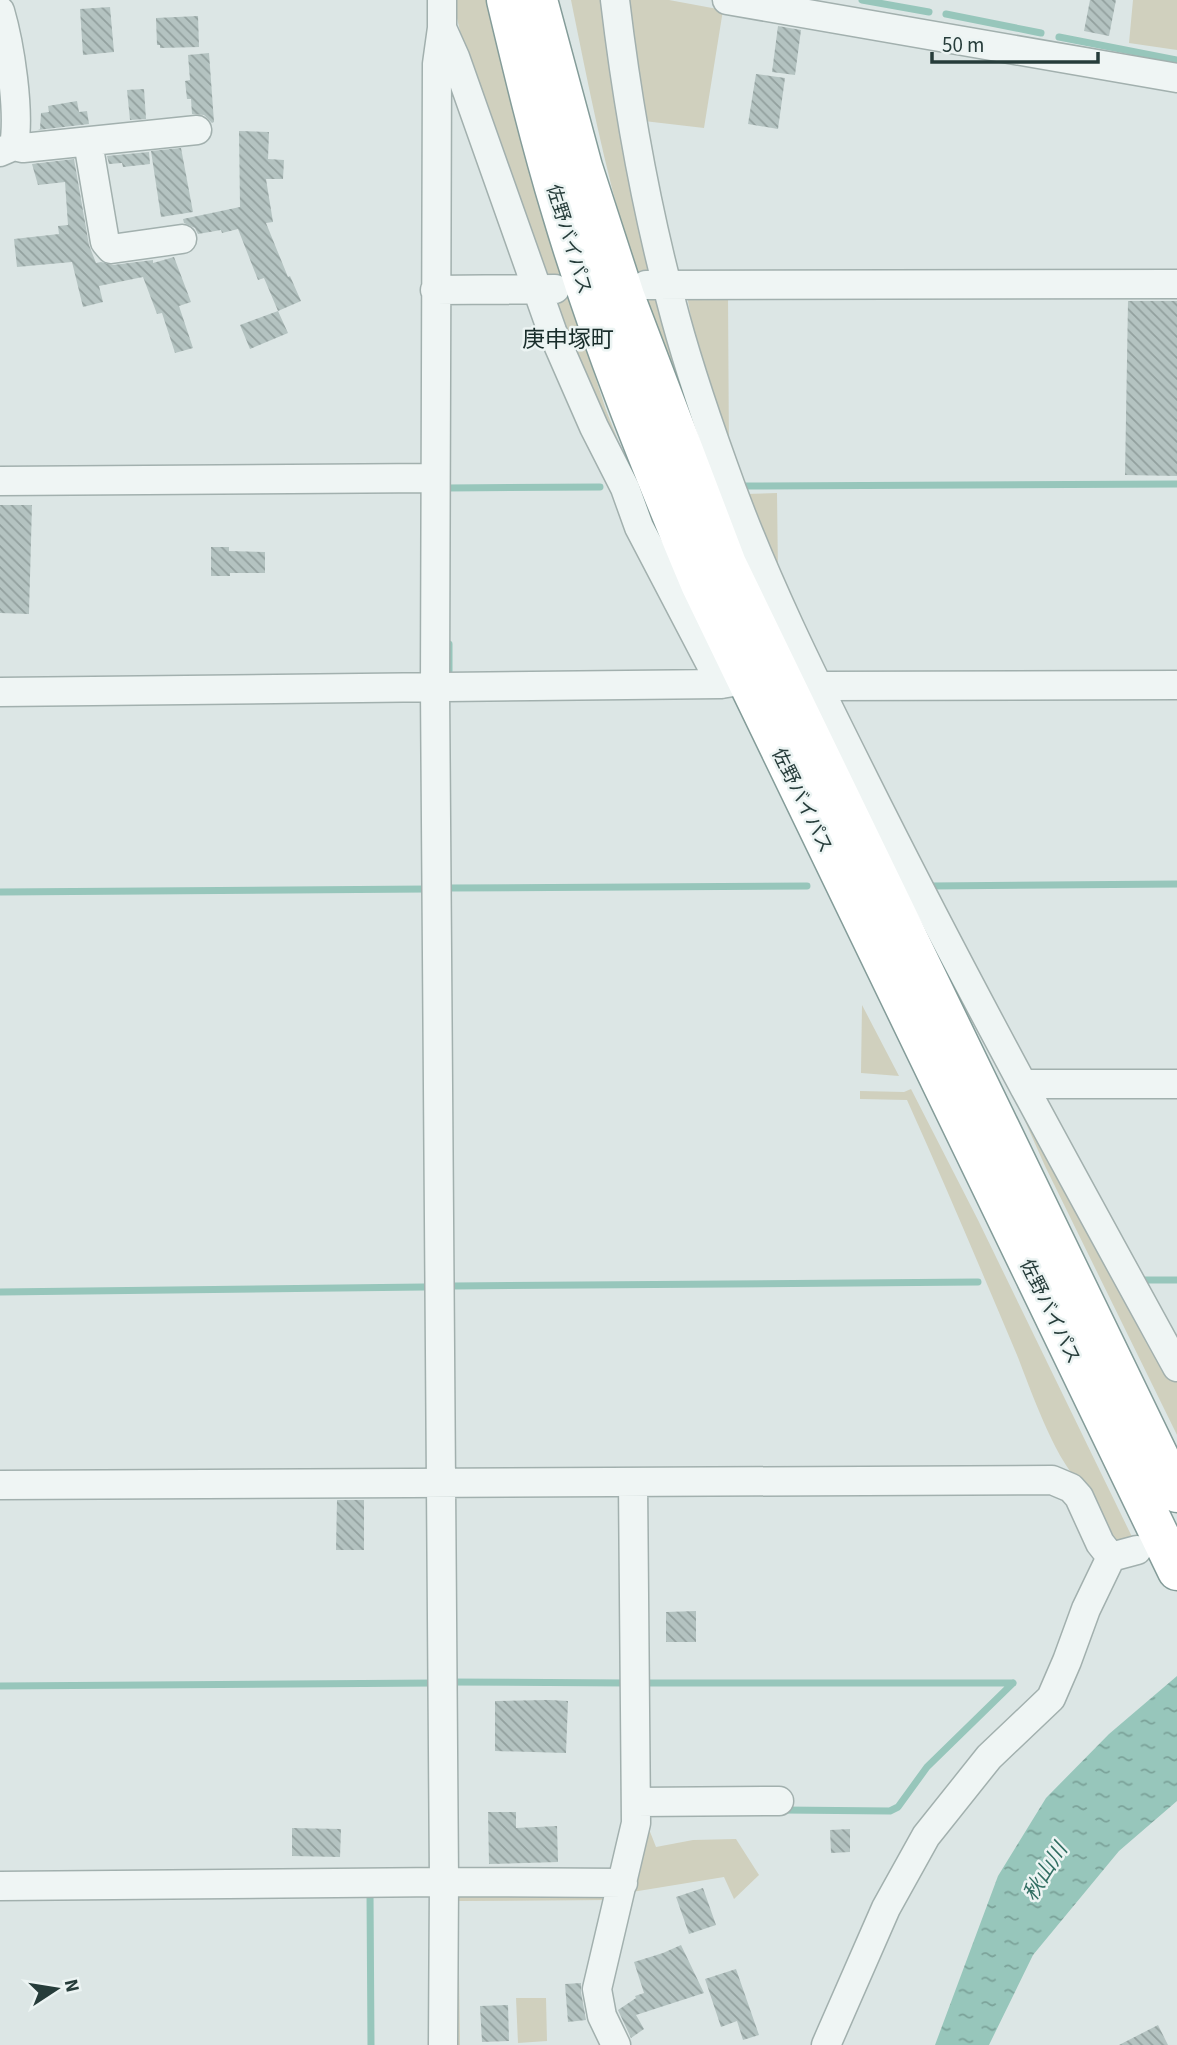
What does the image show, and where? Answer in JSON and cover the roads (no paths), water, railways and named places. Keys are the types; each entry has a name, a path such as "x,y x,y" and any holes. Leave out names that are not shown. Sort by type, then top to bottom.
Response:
{"highway":[{"name":"佐野バイパス","path":"506,0 554,186 596,320 645,452 701,584 733,682 1177,1571"},
{"name":"佐野バイパス","path":"538,0 603,231 669,416 727,564 804,693 1177,1493"},
{"path":"555,0 566,104"}],"street":[{"path":"442,0 442,28 437,64 435,688 442,1482 443,2045"},
{"path":"615,0 624,76 657,286 804,693 932,914 1177,1367"},
{"path":"727,0 1177,78"},
{"path":"0,10 12,79 16,133 7,149"},
{"path":"442,28 548,289 552,331 594,427 625,488 639,527 733,682"},
{"path":"7,149 197,130"},
{"path":"88,142 106,242 111,249 182,239"},
{"path":"657,286 1177,284"},
{"path":"435,290 548,289"},
{"path":"0,481 435,478"},
{"path":"0,692 733,682"},
{"path":"804,693 1177,685"},
{"path":"1024,1087 1031,1084 1177,1084"},
{"path":"0,1485 1052,1480 1071,1488 1079,1497 1100,1543 1124,1553 1086,1609 1051,1698 989,1757 926,1836 886,1908 826,2045"},
{"path":"616,2045 602,2015 597,1989 636,1823 633,1482"},
{"path":"636,1802 779,1801"},
{"path":"0,1886 622,1882"}],"water":[{"name":"秋山川","path":"1177,1676 1177,1801 1119,1851 1033,1955 989,2045 935,2045 998,1876 1046,1798 1109,1734"}],"waterway":[{"path":"862,0 929,12"},
{"path":"946,14 1041,33"},
{"path":"1059,37 1177,60"},
{"path":"743,486 1177,484"},
{"path":"447,492 447,488 600,487"},
{"path":"449,644 449,671"},
{"path":"931,886 1177,884"},
{"path":"449,888 807,886"},
{"path":"0,892 427,889"},
{"path":"1140,1280 1177,1280"},
{"path":"454,1286 978,1282"},
{"path":"0,1292 424,1287"},
{"path":"447,1682 627,1683"},
{"path":"0,1686 435,1683"},
{"path":"639,1683 1013,1683"},
{"path":"783,1810 890,1811 898,1807 927,1767 1013,1683"},
{"path":"370,1892 371,2045"}],"district":[{"name":"庚申塚町","path":"568,339"}]}
